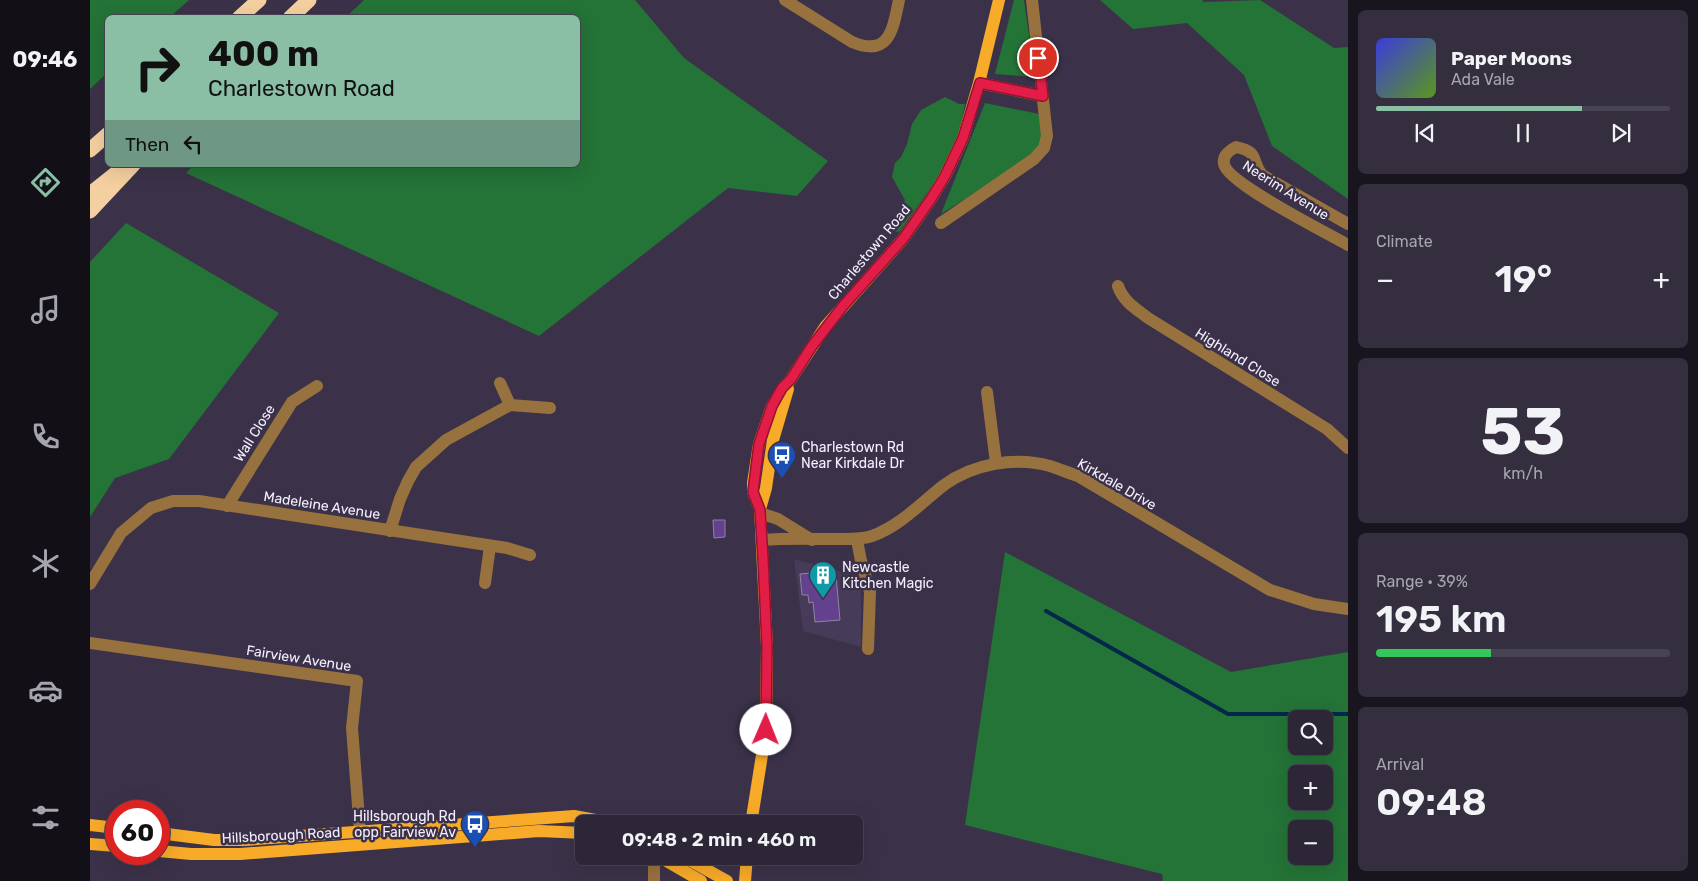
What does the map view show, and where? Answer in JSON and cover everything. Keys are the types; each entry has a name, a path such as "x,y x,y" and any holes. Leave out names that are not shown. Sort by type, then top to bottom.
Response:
{"highway":[{"path":"242,15 259,0"},
{"path":"293,15 309,0"},
{"path":"90,150 105,137"},
{"path":"90,194 124,167"},
{"path":"90,211 131,167"}],"main road":[{"name":"Charlestown Road","path":"752,815 766,730 767,646 762,540 760,511 753,492 759,444 772,406 782,388 791,379 825,327 903,239 945,176 963,138 980,83 998,0"},
{"path":"170,834 214,840 245,840 575,816"},
{"path":"90,825 105,827"},
{"name":"Hillsborough Road","path":"170,852 240,854 538,831 575,833"},
{"path":"90,844 105,845"},
{"path":"673,865 701,881"},
{"path":"698,865 727,881"},
{"path":"745,881 746,865"}],"street":[{"path":"785,0 852,42 870,47 888,39 893,27 899,0"},
{"path":"941,223 1034,159 1044,148 1047,136 1032,0"},
{"path":"980,83 1043,96"},
{"name":"Neerim Avenue","path":"1348,224 1262,175 1257,168 1252,154 1248,150 1236,147 1229,151 1224,158 1223,163 1226,170 1239,182 1348,245"},
{"name":"Highland Close","path":"1118,286 1121,296 1148,318 1327,429 1348,448"},
{"path":"500,383 510,405"},
{"name":"Wall Close","path":"227,506 292,402 317,386"},
{"path":"987,392 996,463"},
{"path":"390,531 400,499 416,467 446,440 510,405 550,408"},
{"name":"Kirkdale Drive","path":"762,540 857,540 873,536 904,518 945,484 968,472 996,463 1018,462 1048,465 1078,476 1270,590 1314,604 1348,609"},
{"name":"Madeleine Avenue","path":"90,584 121,533 151,508 172,501 199,501 490,546 530,555"},
{"path":"760,511 778,519 812,540"},
{"path":"857,540 870,592 868,649"},
{"path":"485,583 490,546"},
{"name":"Fairview Avenue","path":"90,643 356,681 352,728 360,831"},
{"path":"654,865 654,881"}],"shaded area":[{"path":"794,559 861,577 861,647 803,631"}],"green space":[{"path":"90,0 189,0 172,15 105,15 105,75 90,89"},
{"path":"364,0 635,0 684,58 828,161 797,196 728,188 539,336 186,173 192,167 580,167 580,15 348,15"},
{"path":"1014,0 1024,0 1035,77 995,74"},
{"path":"1100,0 1202,0 1204,2 1260,0 1334,48 1348,47 1348,199 1272,146 1244,75 1187,23 1133,29"},
{"path":"945,97 959,104 965,104 958,137 944,169 900,231 896,232 892,228 905,200 892,177 895,163 901,157 907,144 912,124 921,110"},
{"path":"985,103 1044,115 1040,152 941,214"},
{"path":"126,223 279,313 169,459 115,478 90,517 90,262"},
{"path":"1005,552 1231,672 1348,652 1348,881 1163,881 1162,874 965,825"}],"building":[{"path":"713,520 725,520 725,537 714,538"},
{"name":"Newcastle Kitchen Magic","path":"832,571 832,575 836,575 840,620 815,622 813,602 809,603 808,595 802,595 800,574"}],"waterway":[{"path":"1046,611 1228,714 1348,714"}],"place":[{"name":"Charlestown Rd Near Kirkdale Dr","path":"782,479"},
{"name":"Newcastle Kitchen Magic","path":"823,599"},
{"name":"Hillsborough Rd opp Fairview Av","path":"475,848"}],"route":[{"path":"766,730 767,646 763,558 760,510 753,492 753,483 759,444 772,406 782,388 791,379 825,327 903,239 931,199 945,176 963,138 980,83 1043,96 1038,58"}]}
